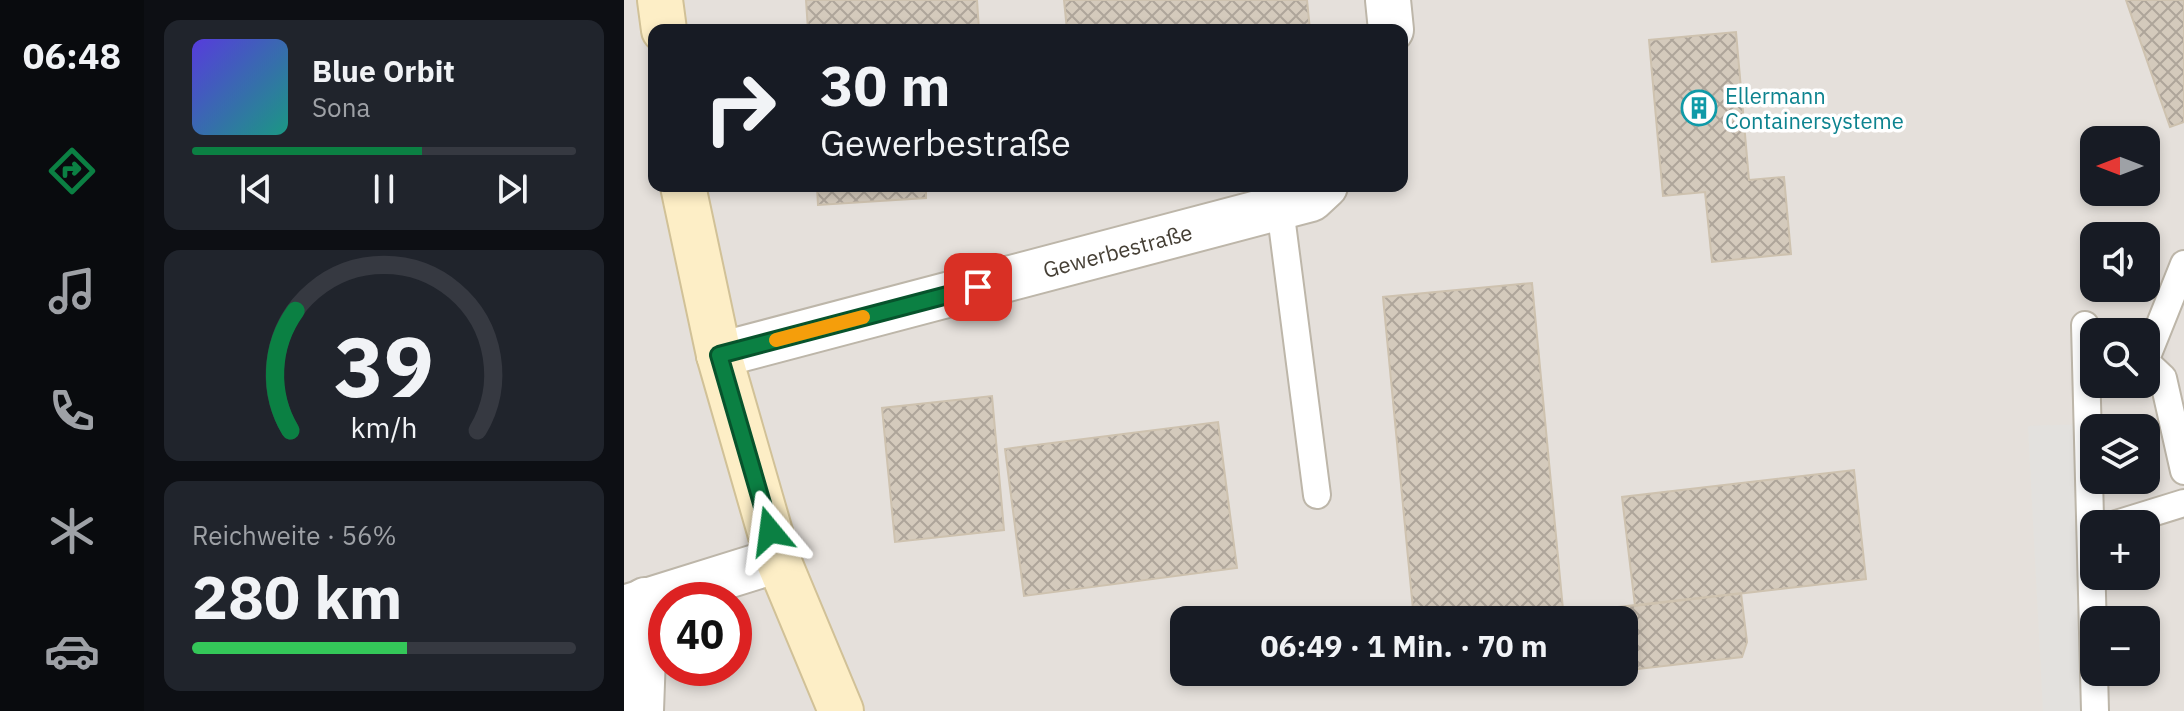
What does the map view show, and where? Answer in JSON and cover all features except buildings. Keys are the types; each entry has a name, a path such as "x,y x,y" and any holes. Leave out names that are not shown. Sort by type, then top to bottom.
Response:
{"street":[{"path":"660,0 663,24"},
{"path":"1388,0 1390,24"},
{"path":"684,192 719,355 778,560 841,711"},
{"name":"Gewerbestraße","path":"719,355 1280,208 1311,199 1319,192"},
{"path":"641,711 634,604 778,560"}],"lane":[{"path":"1280,208 1317,495"},
{"path":"2160,325 2184,264"},
{"path":"2160,375 2184,471"},
{"path":"2090,398 2092,510"},
{"path":"2160,510 2184,503"},
{"path":"2094,686 2095,711"}],"shaded area":[{"path":"624,0 2184,0 2184,711 624,711"},
{"path":"2080,424 2080,494 2090,494 2090,510 2080,510 2080,590 2092,590 2092,606 2080,606 2080,686 2094,686 2095,711 2043,711 2028,426"}],"slow traffic":[{"path":"776,340 863,317"}],"place":[{"name":"Ellermann Containersysteme","path":"1699,108"}],"route":[{"path":"770,531 719,355 978,287"}]}
